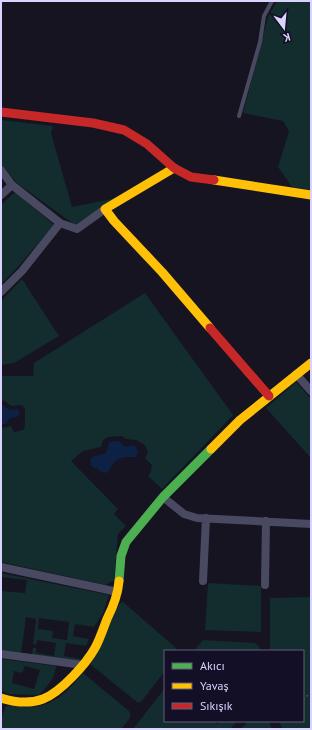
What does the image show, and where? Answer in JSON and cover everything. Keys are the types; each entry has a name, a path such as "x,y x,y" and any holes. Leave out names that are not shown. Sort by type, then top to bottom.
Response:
{"street":[{"path":"1,112 80,121 124,130 147,144 174,168 191,176 311,195"},
{"path":"1,170 12,185 60,224 77,229 136,190 174,168"},
{"path":"1,195 12,185"},
{"path":"106,209 114,221 162,272 269,396"},
{"path":"1,292 22,271 60,224"},
{"path":"2,701 16,702 43,699 59,689 83,665 95,648 118,592 121,556 126,542 163,497 240,420 311,363"},
{"path":"296,374 311,391"},
{"path":"163,497 184,514 197,518 311,524"},
{"path":"203,581 206,518"},
{"path":"265,585 266,522"},
{"path":"1,567 118,592"},
{"path":"1,654 83,665"}],"lane":[{"path":"239,116 260,42 264,16 272,1"}],"green space":[{"path":"277,1 311,1 311,190 292,187 278,167 289,131 283,121 243,113 268,17"},
{"path":"1,120 53,126 51,133 72,207 117,198 75,225 17,183 1,164"},
{"path":"15,192 54,225 17,268 1,284 1,205"},
{"path":"22,279 59,336 14,363 1,365 1,301"},
{"path":"145,293 233,415 162,489 148,476 151,472 152,465 145,458 148,453 146,447 136,440 126,439 122,436 108,437 103,440 101,447 83,451 71,461 118,509 114,514 126,526 118,534 114,580 106,585 1,562 1,426 4,428 11,426 14,432 23,430 25,426 25,409 22,405 11,406 5,401 1,400 1,376 33,376 34,363"},
{"path":"296,382 311,399 311,458 266,408"},
{"path":"1,573 109,595 103,613 94,627 75,624 73,636 89,639 86,646 66,643 64,656 81,659 80,661 32,655 33,648 36,648 36,653 54,656 56,643 37,640 36,645 33,644 36,619 26,617 21,654 1,651 1,591 25,593 27,580 1,577","holes":["39,618 69,622 67,640 52,638 53,631 38,629"]},
{"path":"208,583 261,586 261,632 205,630"},
{"path":"311,597 311,729 282,729 279,722 304,722 304,650 270,650 270,598"},
{"path":"123,602 176,648 176,650 164,650 164,672 141,702 137,702 90,664 119,604"},
{"path":"203,640 255,643 260,648 260,650 195,650"},
{"path":"1,659 56,666 50,682 39,695 7,694 1,691","holes":["25,666 40,670 34,689 12,683 14,671 22,673"]},
{"path":"83,673 130,712 130,718 121,729 1,729 1,718 6,706 40,706 55,700 72,686"},
{"path":"164,689 164,722 214,722 217,724 219,722 236,722 230,729 133,729"},
{"path":"247,722 269,722 272,729 241,729"}],"water":[{"path":"1,404 9,410 19,410 20,414 17,417 10,418 6,424 2,424"},
{"path":"119,441 125,447 134,445 138,452 136,457 124,457 115,461 107,473 101,472 97,468 94,468 90,463 92,457 106,453 109,443"}],"traffic: fast":[{"path":"119,581 121,556 126,542 163,497 211,449"}],"traffic: slow":[{"path":"174,168 105,209 210,328"},
{"path":"214,180 311,195"},
{"path":"211,449 240,420 311,363"},
{"path":"1,698 22,702 38,701 50,695 65,684 86,662 97,645 115,601 119,581"}],"traffic: jam":[{"path":"1,112 93,123 124,130 147,144 174,168 191,177 214,180"},
{"path":"210,328 269,396"}]}
